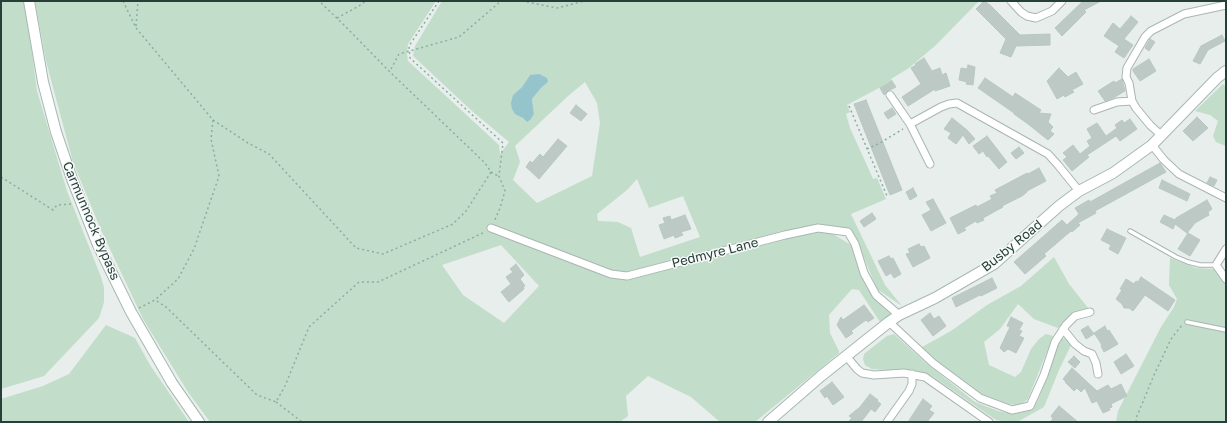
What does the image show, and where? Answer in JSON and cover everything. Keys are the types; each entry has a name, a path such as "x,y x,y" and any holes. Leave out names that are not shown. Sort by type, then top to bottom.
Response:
{"main road":[{"name":"Carmunnock Bypass","path":"29,1 43,82 56,132 98,245 131,312 172,383 199,422"},
{"name":"Busby Road","path":"768,422 821,376 899,315 935,298 994,264 1059,206 1079,191 1113,173 1152,145 1217,78 1226,71"}],"street":[{"path":"1011,1 1021,12 1027,16 1036,18 1052,11 1062,1"},
{"path":"1161,135 1145,119 1132,101 1129,83 1126,78 1126,68 1145,37 1151,31 1184,14 1226,5"},
{"path":"890,95 910,124 930,164"},
{"path":"1094,110 1118,102 1132,101"},
{"path":"910,124 948,104 957,104 1048,154 1079,191"},
{"path":"1152,145 1164,160 1179,174 1226,198"},
{"name":"Pedmyre Lane","path":"491,228 611,274 627,276 785,235 818,228 848,232 855,244 864,273 876,295 899,315"},
{"path":"1226,249 1216,265 1226,279"},
{"path":"890,322 933,363 980,398 1012,410 1030,406 1044,375 1054,342 1063,329 1076,316 1090,312"},
{"path":"1063,329 1075,344 1084,351 1092,354 1096,363 1098,374"},
{"path":"847,357 862,374 912,374 924,377 988,422"},
{"path":"887,422 909,391 912,384 912,374"}],"lane":[{"path":"1130,231 1176,257 1188,262 1200,265 1216,265"},
{"path":"1187,322 1226,330"}],"path":[{"path":"123,1 136,28 213,120 248,143 269,154 356,248 383,254 454,224 466,211 491,172"},
{"path":"136,28 138,1"},
{"path":"319,1 391,73 485,163 491,172 499,176"},
{"path":"337,18 360,6 366,1"},
{"path":"276,402 285,386 309,327 360,282 378,282 481,235 491,228 500,208 505,191 499,176 503,143 410,58 409,46 439,1"},
{"path":"391,69 399,54 459,37 501,1"},
{"path":"522,1 557,8 585,1"},
{"path":"849,106 887,196"},
{"path":"131,312 155,300 178,279 194,249 219,176 211,139 213,120"},
{"path":"867,149 880,143 910,124"},
{"path":"1,176 53,210 57,205 82,203"},
{"path":"155,300 166,307 257,395 276,402 302,422"},
{"path":"1136,422 1143,400 1171,339 1180,326 1187,322"}],"green space":[{"path":"1,1 25,1 37,91 67,191 101,277 104,288 104,302 99,318 44,376 1,389"},
{"path":"35,1 436,1 408,44 408,61 499,145 500,154 509,142 472,111 413,56 415,46 442,1 979,1 936,45 909,68 891,79 892,81 847,105 850,112 846,114 850,128 873,179 877,178 886,199 851,214 885,285 902,306 877,289 853,232 846,228 816,226 797,230 684,257 678,264 824,231 833,234 851,245 863,278 891,314 880,322 859,290 852,289 829,315 830,333 839,353 755,422 720,422 691,397 648,376 626,396 628,416 620,422 210,422 188,392 143,319 101,230 73,162 46,61","holes":["530,75 548,82 532,99 534,114 527,121 523,118 513,95 522,87","585,82 597,103 600,123 592,176 537,203 513,180 520,162 515,146","637,179 649,208 683,196 700,237 640,257 631,228 618,222 598,221 597,214 627,190","501,245 539,286 504,323 463,295 442,265"]},
{"path":"1223,84 1226,87 1226,146 1216,142 1213,136 1218,121 1210,115 1195,111"},
{"path":"1054,257 1069,284 1089,309 1068,319 1058,328 1034,319 1018,304 1000,329 984,342 989,365 1015,377 1021,372 1031,349 1039,339 1046,334 1053,336 1028,399 1023,403 1016,405 1009,404 977,392 931,358 922,347 951,331 987,305 1021,286"},
{"path":"1170,258 1196,268 1215,269 1226,284 1226,422 1116,422 1118,411 1177,299 1169,285"},
{"path":"106,325 135,338 150,365 189,422 1,422 1,399 43,386 69,374"},
{"path":"894,334 926,363 975,402 998,411 1013,414 1027,411 1032,408 1038,400 1060,339 1066,338 1071,345 1044,407 1019,421 1009,422 996,420 932,376 907,369 872,369 865,365 863,359 864,354 887,336"}],"water":[{"path":"539,74 547,78 548,82 532,99 534,114 527,122 515,114 512,109 511,103 513,95 522,87 530,75"}],"building":[{"path":"984,1 990,5 1020,35 1050,34 1050,45 1016,46 1011,57 1000,53 1006,39 976,9"},
{"path":"1083,1 1101,1 1084,10 1086,12 1062,36 1055,28"},
{"path":"1131,16 1138,22 1124,39 1133,45 1124,58 1115,52 1119,46 1104,36 1113,23 1120,29"},
{"path":"1222,35 1225,41 1208,50 1200,64 1193,61 1201,46"},
{"path":"1150,39 1155,42 1149,51 1145,48"},
{"path":"924,58 932,71 940,68 942,75 946,73 950,86 935,91 935,89 908,106 902,97 921,84 911,68"},
{"path":"1149,59 1156,71 1140,81 1133,69"},
{"path":"968,65 975,67 973,85 966,84 967,82 959,80 961,68 967,69"},
{"path":"1059,68 1068,77 1076,72 1083,84 1072,90 1074,92 1057,99 1047,81"},
{"path":"985,78 1013,97 1015,93 1041,110 1039,113 1051,114 1048,122 1053,127 1050,131 1054,134 1048,140 1014,113 978,88"},
{"path":"1122,79 1125,91 1105,101 1098,91 1114,81 1115,83"},
{"path":"892,81 896,87 884,95 880,88"},
{"path":"866,100 902,190 890,195 854,104"},
{"path":"576,105 587,114 581,121 570,113"},
{"path":"892,108 896,114 888,119 884,113"},
{"path":"1197,117 1208,128 1193,141 1183,131"},
{"path":"952,118 967,130 975,139 969,144 963,135 956,144 948,138 951,133 944,129"},
{"path":"1130,119 1137,129 1120,141 1116,136 1087,155 1089,157 1072,171 1063,160 1067,157 1063,153 1073,145 1080,154 1090,146 1087,141 1092,138 1087,129 1097,123 1106,136 1117,128 1115,125 1122,120 1124,123"},
{"path":"987,136 1007,162 999,169 983,151 979,154 973,146"},
{"path":"558,139 567,146 539,179 526,167 530,161 532,163 540,154 543,157"},
{"path":"1019,147 1024,153 1016,159 1011,153"},
{"path":"1160,163 1166,172 1095,211 1096,213 1078,223 1080,225 1044,254 1046,256 1025,274 1014,262 1062,220 1067,225 1079,214 1075,208 1089,200 1090,202"},
{"path":"1039,168 1046,181 1002,206 1003,207 983,218 984,220 977,223 976,221 964,228 966,230 958,234 950,218 992,199 990,196 997,193 995,190"},
{"path":"1210,177 1217,180 1214,186 1207,183"},
{"path":"1162,180 1190,194 1187,201 1159,188"},
{"path":"913,188 917,196 910,200 906,192"},
{"path":"933,199 946,223 931,231 922,215 931,210 926,202"},
{"path":"1207,200 1212,209 1208,212 1209,215 1195,223 1187,233 1175,224 1173,229 1160,222 1164,215 1175,220"},
{"path":"872,213 876,219 864,227 860,221"},
{"path":"685,215 691,229 681,232 683,235 675,238 674,235 664,239 659,225 665,223 663,218 670,216 671,220"},
{"path":"1107,229 1126,238 1118,254 1109,249 1111,245 1101,240"},
{"path":"1188,233 1200,240 1190,256 1178,249"},
{"path":"919,244 921,247 924,246 930,258 913,267 906,254 910,253 908,249"},
{"path":"889,256 891,259 893,258 901,274 894,278 891,273 886,276 878,261"},
{"path":"516,264 524,275 520,279 525,286 523,287 524,289 509,302 501,292 511,284 506,277 513,272 510,269"},
{"path":"1141,277 1175,300 1168,311 1145,295 1133,311 1129,308 1124,308 1116,299 1122,290 1120,289 1126,279 1134,284 1136,281 1138,282"},
{"path":"992,278 997,288 956,307 952,298"},
{"path":"864,305 874,318 868,322 866,320 851,331 853,333 846,338 837,325 841,317 843,320"},
{"path":"930,313 934,319 939,316 946,326 933,336 921,320"},
{"path":"1011,317 1023,323 1019,330 1022,331 1019,336 1024,338 1016,353 1008,349 1004,352 1000,348 1010,327 1007,326"},
{"path":"1088,326 1094,334 1086,339 1081,330"},
{"path":"1105,326 1107,331 1109,330 1118,344 1104,352 1101,346 1102,345 1094,333"},
{"path":"1126,354 1134,366 1121,374 1114,362"},
{"path":"1074,356 1080,362 1075,368 1068,362"},
{"path":"1072,368 1097,391 1108,385 1111,389 1121,384 1127,396 1111,404 1112,407 1109,408 1110,410 1103,413 1097,401 1092,403 1085,388 1081,392 1077,388 1074,391 1065,382 1063,379"},
{"path":"832,382 844,397 833,405 827,396 825,398 820,391"},
{"path":"870,394 881,404 875,412 871,409 861,422 848,422 852,418 849,416 860,407"},
{"path":"923,399 932,406 929,410 934,413 927,422 908,422"},
{"path":"1059,406 1078,422 1050,422 1053,419 1051,416"}]}
